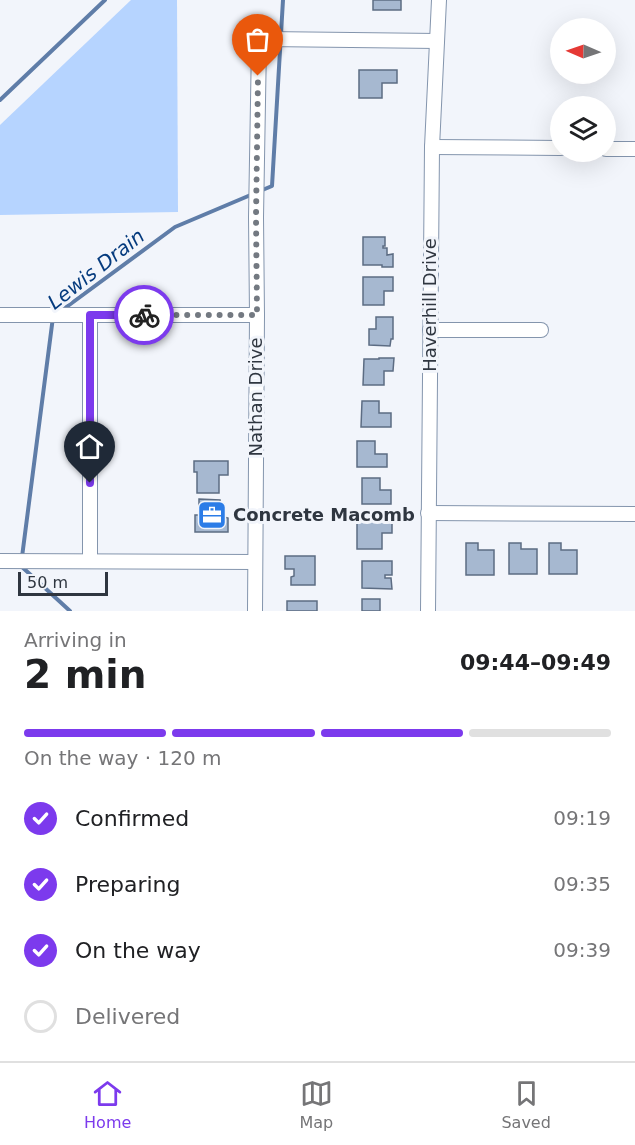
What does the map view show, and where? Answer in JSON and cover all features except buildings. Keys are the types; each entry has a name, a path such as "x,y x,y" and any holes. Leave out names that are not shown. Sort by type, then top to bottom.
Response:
{"street":[{"name":"Haverhill Drive","path":"428,611 432,147 439,0"},
{"name":"Nathan Drive","path":"255,611 259,44 262,40 274,39 437,41"},
{"path":"432,147 550,148"},
{"path":"616,149 635,149"},
{"path":"0,315 257,315"},
{"path":"90,315 90,561"},
{"path":"430,330 541,330"},
{"path":"428,513 635,514"},
{"path":"0,561 255,562"}],"shaded area":[{"path":"131,0 177,0 178,212 0,215 0,125"}],"waterway":[{"path":"0,100 105,0"},
{"name":"Lewis Drain","path":"260,191 272,186 283,0"},
{"name":"Lewis Drain","path":"61,311 175,227 253,194"},
{"name":"Lewis Drain","path":"22,557 53,317"},
{"name":"Lewis Drain","path":"21,564 70,611"}],"way so far":[{"path":"144,315 257,315 258,76"}],"place":[{"name":"Concrete Macomb","path":"212,515"}],"route":[{"path":"90,483 90,315 144,315"}]}
